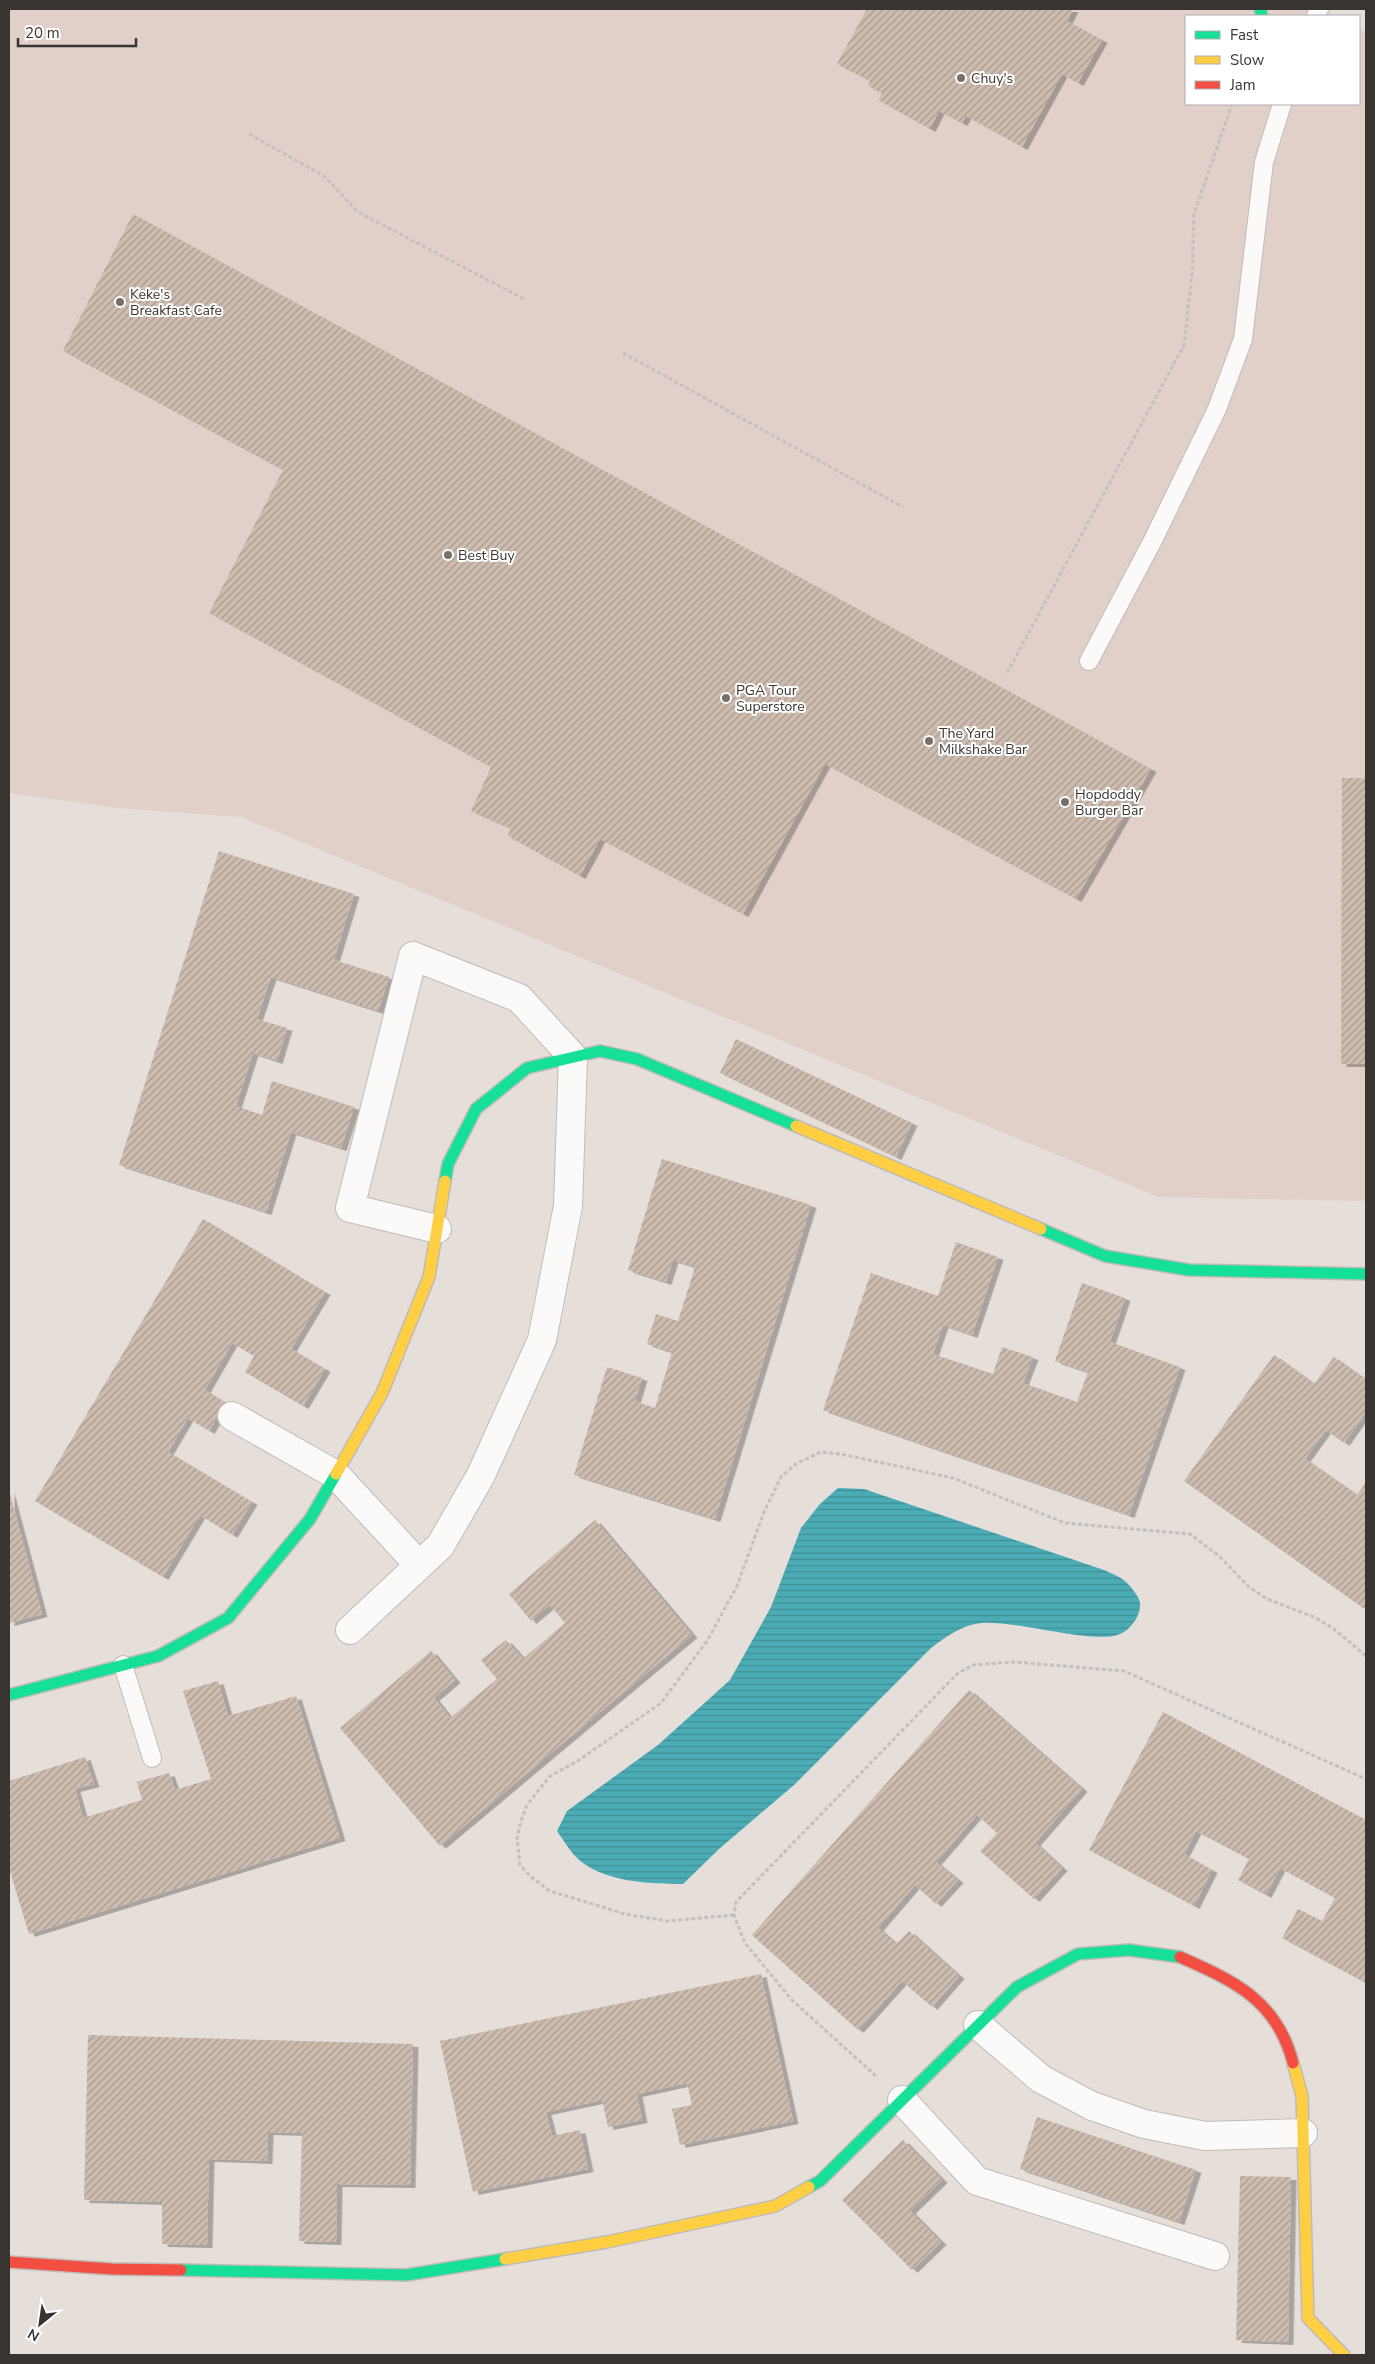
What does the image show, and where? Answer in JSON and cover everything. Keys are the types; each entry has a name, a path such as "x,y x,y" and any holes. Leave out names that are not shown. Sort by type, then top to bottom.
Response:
{"street":[{"path":"350,1630 440,1546 481,1475 542,1340 568,1206 573,1057 519,998 414,956 350,1208 437,1229"},
{"path":"9,1695 158,1656 228,1618 310,1520 385,1384 430,1277 448,1164 476,1109 527,1068 600,1051 637,1059 1105,1256 1189,1270 1366,1274"},
{"path":"232,1416 336,1475 419,1565"},
{"path":"9,2262 112,2269 406,2275 607,2242 775,2206 820,2182 1017,1987 1078,1954 1129,1950 1178,1956 1228,1978 1265,2006 1288,2046 1302,2096 1308,2318 1344,2355"},
{"path":"978,2025 1041,2079 1092,2106 1144,2124 1206,2136 1303,2134"},
{"path":"902,2100 977,2181 1215,2256"}],"lane":[{"path":"1089,661 1152,542 1217,409 1243,339 1264,162 1282,105"},
{"path":"123,1665 152,1758"}],"path":[{"path":"1007,673 1184,345 1192,274 1194,214 1232,105"},
{"path":"249,134 324,176 358,212 526,300"},
{"path":"623,353 903,506"},
{"path":"734,1915 667,1921 625,1914 550,1891 530,1876 520,1865 517,1838 527,1805 549,1777 579,1760 661,1703 668,1694 707,1641 737,1586 764,1512 781,1477 808,1456 821,1452 841,1454 954,1478 1065,1522 1190,1534 1219,1556 1249,1587 1267,1599 1314,1617 1334,1629 1366,1656"},
{"path":"902,2100 792,2000 745,1943 734,1915 736,1902 749,1887 957,1674 973,1665 1014,1662 1124,1672 1366,1778"}],"shaded area":[{"path":"9,9 1321,9 1333,15 1185,15 1185,105 1360,105 1360,29 1366,32 1366,1201 1159,1197 241,817 118,808 9,793"}],"water":[{"path":"838,1488 864,1489 1104,1570 1122,1579 1129,1585 1140,1602 1138,1615 1126,1631 1108,1637 1074,1635 996,1623 974,1624 960,1629 931,1648 794,1785 719,1849 683,1884 626,1880 598,1872 586,1865 573,1854 557,1831 567,1811 658,1745 730,1680 771,1607 801,1528 820,1504"}],"building":[{"name":"Chuy's","path":"867,9 1073,9 1067,21 1102,40 1078,83 1062,74 1022,147 966,116 962,123 939,111 930,129 878,100 882,93 868,86 870,81 837,64"},
{"path":"133,214 1151,769 1076,899 825,764 743,914 600,839 580,876 508,836 510,828 471,811 491,767 209,613 283,470 63,351"},
{"path":"1342,778 1366,778 1366,1064 1341,1064"},
{"path":"219,851 354,894 334,960 389,977 378,1011 271,977 257,1019 287,1028 277,1061 253,1053 236,1106 262,1115 272,1081 354,1107 341,1148 291,1132 266,1212 119,1165"},
{"path":"736,1039 912,1123 896,1157 720,1073"},
{"path":"662,1159 811,1205 715,1519 574,1475 607,1367 642,1378 635,1401 655,1408 672,1352 647,1344 656,1314 678,1321 695,1267 673,1260 666,1282 628,1270"},
{"path":"203,1219 325,1292 291,1349 325,1369 303,1406 245,1372 254,1356 232,1343 205,1390 226,1403 209,1431 188,1418 168,1452 252,1502 232,1535 200,1515 163,1577 35,1501"},
{"path":"956,1242 998,1257 972,1335 943,1325 933,1354 993,1374 1002,1347 1033,1357 1023,1383 1077,1402 1088,1372 1055,1361 1082,1283 1125,1298 1110,1342 1180,1367 1129,1515 823,1410 871,1273 938,1296"},
{"path":"1274,1355 1314,1384 1334,1357 1366,1380 1366,1412 1344,1443 1326,1430 1305,1459 1357,1495 1366,1482 1366,1610 1184,1481"},
{"path":"9,1490 42,1614 9,1623"},
{"path":"595,1520 692,1635 440,1846 340,1728 431,1651 455,1680 434,1698 450,1718 497,1679 481,1660 506,1640 523,1659 565,1623 550,1605 531,1621 509,1594"},
{"path":"218,1681 228,1716 296,1696 340,1838 29,1934 9,1868 9,1781 85,1757 94,1784 75,1789 83,1818 142,1800 137,1782 169,1773 175,1790 211,1779 183,1691"},
{"path":"969,1690 1082,1789 1035,1843 1062,1868 1034,1899 980,1851 997,1833 977,1815 936,1862 958,1880 936,1904 915,1885 878,1928 896,1944 909,1931 959,1976 932,2007 902,1981 858,2030 752,1935"},
{"path":"1163,1712 1366,1820 1366,1983 1282,1938 1298,1909 1322,1921 1335,1898 1280,1868 1266,1895 1238,1880 1249,1859 1196,1831 1184,1854 1212,1870 1194,1906 1089,1850"},
{"path":"761,1974 793,2121 680,2145 672,2109 692,2105 687,2083 637,2094 642,2120 608,2127 602,2100 546,2112 552,2136 580,2130 588,2169 473,2192 440,2041"},
{"path":"88,2035 413,2044 410,2185 337,2184 336,2242 299,2241 302,2133 268,2132 267,2161 209,2159 207,2245 162,2244 162,2202 84,2200"},
{"path":"1037,2117 1196,2170 1179,2222 1020,2169"},
{"path":"903,2140 942,2180 910,2211 941,2242 912,2270 842,2200"},
{"path":"1240,2176 1291,2177 1288,2342 1236,2340"}],"traffic: fast":[{"path":"1260,9 1262,15"},
{"path":"445,1181 448,1164 476,1109 527,1068 600,1051 637,1059 796,1126"},
{"path":"1041,1229 1105,1256 1189,1270 1366,1274"},
{"path":"9,1695 158,1656 228,1618 310,1519 336,1474"},
{"path":"809,2187 820,2181 1017,1987 1078,1954 1129,1950 1180,1957"},
{"path":"181,2270 406,2275 505,2259"}],"traffic: slow":[{"path":"796,1126 1041,1229"},
{"path":"336,1474 382,1393 429,1277 445,1181"},
{"path":"1293,2063 1302,2096 1308,2318 1344,2355"},
{"path":"505,2259 607,2242 775,2206 809,2187"}],"traffic: jam":[{"path":"1180,1957 1235,1984 1251,1995 1276,2023 1286,2041 1293,2063"},
{"path":"9,2262 112,2269 181,2270"}],"place":[{"name":"Chuy's","path":"961,78"},
{"name":"Keke's Breakfast Cafe","path":"120,302"},
{"name":"Best Buy","path":"448,555"},
{"name":"PGA Tour Superstore","path":"726,698"},
{"name":"The Yard Milkshake Bar","path":"929,741"},
{"name":"Hopdoddy Burger Bar","path":"1065,802"}]}
